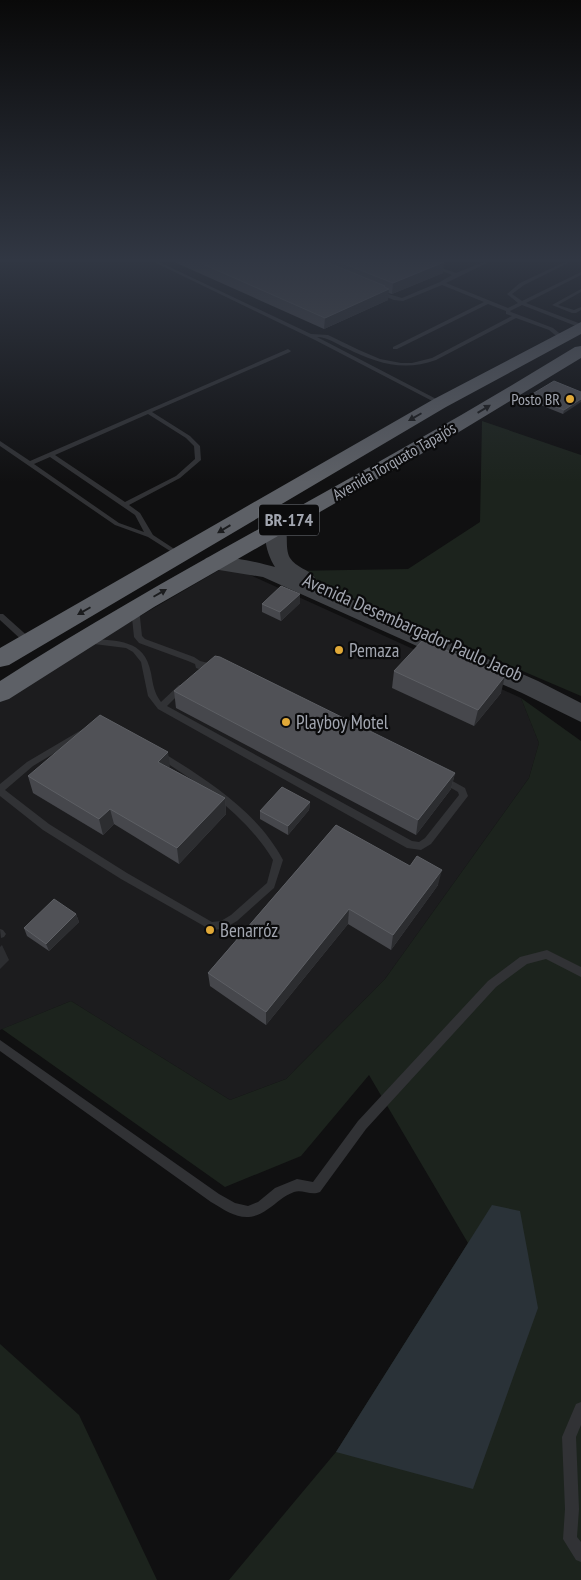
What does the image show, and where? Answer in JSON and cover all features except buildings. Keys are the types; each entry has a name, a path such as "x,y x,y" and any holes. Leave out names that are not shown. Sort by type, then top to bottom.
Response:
{"highway":[{"name":"Avenida Torquato Tapajós","path":"0,659 440,403 567,335"},
{"name":"Avenida Torquato Tapajós","path":"0,693 135,608 396,460 581,351"},
{"path":"0,684 72,646"}],"street":[{"name":"Avenida Desembargador Paulo Jacob","path":"276,528 279,559 286,569 292,573 581,701"},
{"name":"Avenida Desembargador Paulo Jacob","path":"213,563 270,572 530,687 581,713"}],"lane":[{"path":"311,336 318,335"},
{"path":"324,335 368,356 412,366 424,364 480,335"},
{"path":"395,348 422,335"},
{"path":"558,335 562,338"},
{"path":"311,336 440,403"},
{"path":"31,463 288,351"},
{"path":"124,505 178,477 198,460 197,446 188,437 148,412"},
{"path":"0,443 117,524 150,536 180,555"},
{"path":"52,455 138,514 150,536"},
{"path":"135,608 138,637 142,641 198,663 225,670"},
{"path":"0,616 29,642"},
{"path":"72,646 127,646 136,650 145,662 152,696 161,707 410,845 421,846 428,841 464,796 462,790 439,777"},
{"path":"195,676 200,667 198,663"},
{"path":"161,707 188,682"},
{"path":"91,727 30,764 0,790 46,827 124,876 211,926 222,924 234,918 271,886 278,860 271,846 235,808 182,768 150,749"},
{"path":"0,1045 215,1198 233,1208 248,1212 262,1206 279,1192 296,1185 316,1188 369,1118 492,984 524,960 547,954 581,972"},
{"path":"581,1409 569,1437 572,1509 570,1539 581,1555"}],"shaded area":[{"path":"482,421 581,455 581,696 290,571 408,569 480,522"},
{"name":"Benarróz","path":"221,569 248,574 521,698 539,743 529,778 385,979 286,1079 230,1100 71,1001 0,1030 0,701 56,665"},
{"path":"521,698 581,741 581,1580 229,1580 336,1452 468,1243 369,1075 301,1156 225,1187 2,1029 71,1001 230,1100 286,1079 385,979 529,778 539,743"},
{"path":"492,1205 520,1211 538,1308 473,1489 336,1452"},
{"path":"0,1344 79,1415 157,1580 0,1580"}],"place":[{"name":"Posto BR","path":"570,399"},
{"name":"Pemaza","path":"339,650"},
{"name":"Playboy Motel","path":"286,722"},
{"name":"Benarróz","path":"210,930"}]}
